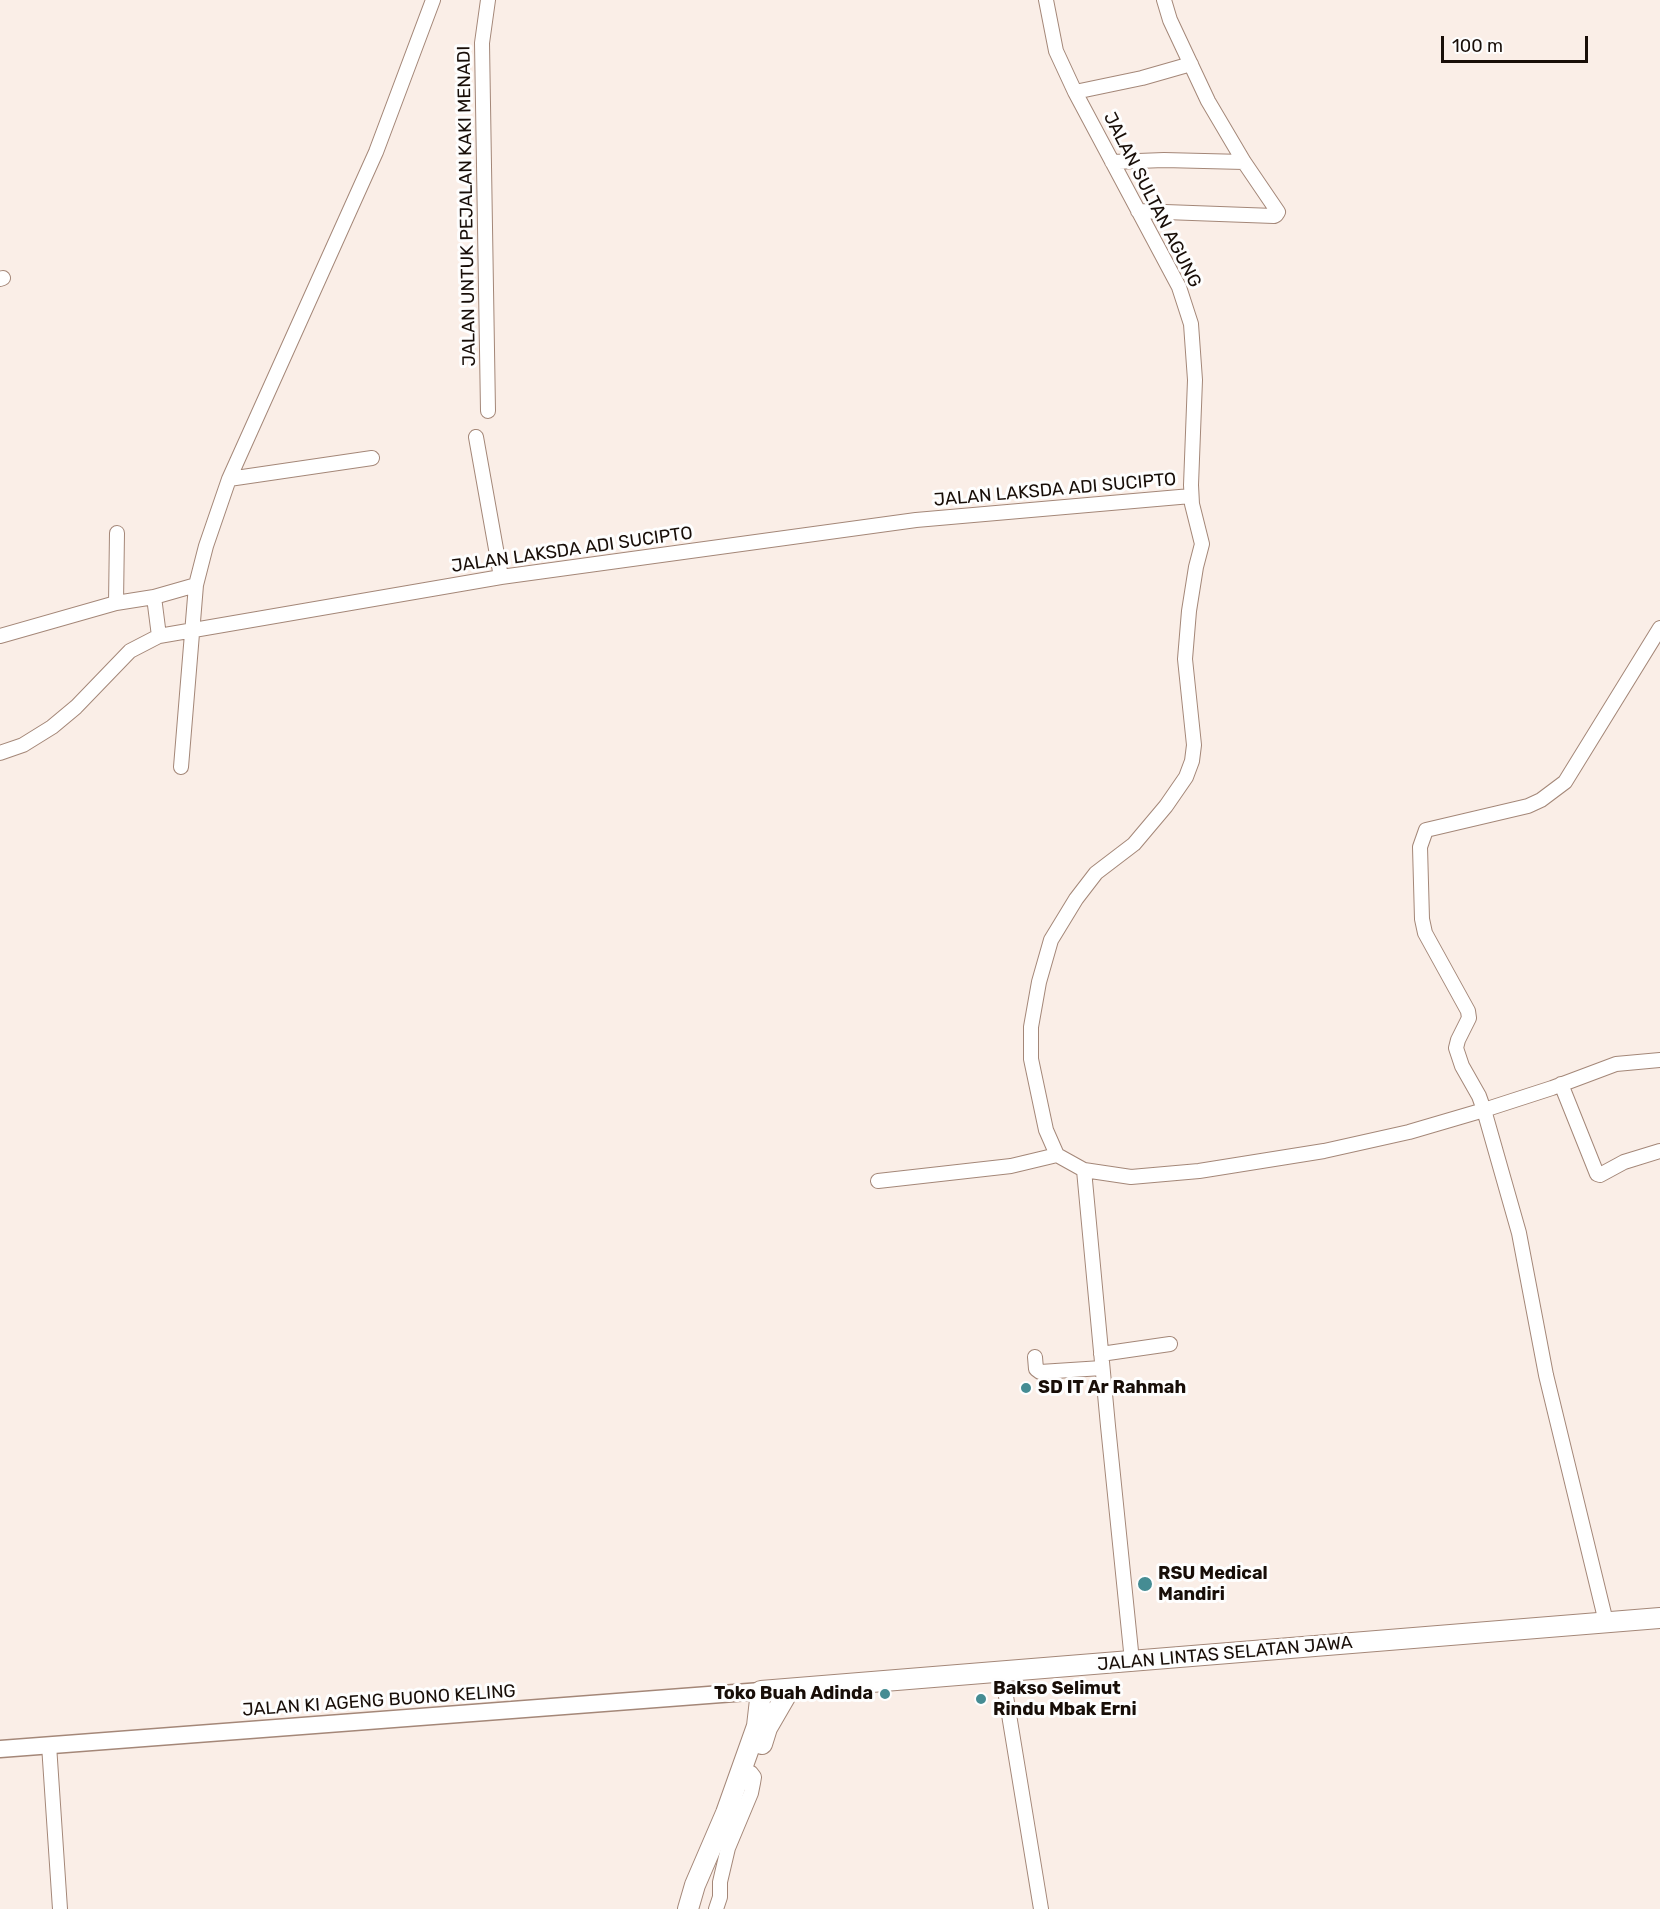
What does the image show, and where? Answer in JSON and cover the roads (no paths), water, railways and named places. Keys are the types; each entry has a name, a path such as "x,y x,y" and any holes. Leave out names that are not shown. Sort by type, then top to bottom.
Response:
{"highway":[{"name":"JALAN LINTAS SELATAN JAWA","path":"761,1691 1660,1618"},
{"path":"689,1909 702,1889 746,1771 789,1690"},
{"path":"746,1771 757,1726 761,1691"}],"main road":[{"name":"JALAN KI AGENG BUONO KELING","path":"0,1749 761,1691"}],"street":[{"path":"181,768 196,585 206,546 229,479 376,152 433,0"},
{"name":"JALAN UNTUK PEJALAN KAKI MENADI","path":"488,0 482,43 488,411"},
{"name":"JALAN SULTAN AGUNG","path":"1046,0 1056,51 1179,287 1191,324 1195,380 1191,496 1202,544 1189,611 1185,659 1194,745 1192,761 1186,777 1166,806 1134,844 1096,873 1076,898 1051,940 1039,982 1031,1027 1031,1059 1046,1130 1057,1155"},
{"path":"1138,211 1276,215 1278,212 1244,162 1208,101 1170,20 1164,0"},
{"path":"1076,92 1142,78 1191,64"},
{"path":"1112,162 1164,160 1244,162"},
{"path":"476,437 501,577"},
{"path":"229,479 372,459"},
{"name":"JALAN LAKSDA ADI SUCIPTO","path":"0,753 23,745 52,727 76,707 130,651 159,636 501,577 916,520 1191,496"},
{"path":"116,603 117,533"},
{"path":"0,636 116,603 154,597 196,585"},
{"path":"154,597 159,636"},
{"path":"1606,1622 1546,1375 1519,1233 1484,1110 1462,1066 1456,1048 1469,1018 1468,1011 1425,933 1422,919 1420,847 1426,830 1528,806 1541,800 1565,782 1660,628"},
{"path":"879,1181 1011,1166 1057,1155 1084,1170 1131,1177 1199,1171 1324,1151 1409,1132 1484,1110 1616,1064 1660,1059"},
{"path":"1561,1084 1597,1174 1600,1175 1624,1162 1660,1151"},
{"path":"1084,1170 1132,1661"},
{"path":"1101,1354 1170,1344"},
{"path":"1035,1357 1036,1369 1040,1372 1102,1368"},
{"path":"1002,1672 1041,1909"},
{"path":"49,1745 60,1909"},
{"path":"716,1909 728,1848 751,1793 753,1777 746,1771"}],"place":[{"name":"SD IT Ar Rahmah","path":"1026,1388"},
{"name":"RSU Medical Mandiri","path":"1145,1584"},
{"name":"Toko Buah Adinda","path":"885,1694"},
{"name":"Bakso Selimut Rindu Mbak Erni","path":"981,1699"}]}
